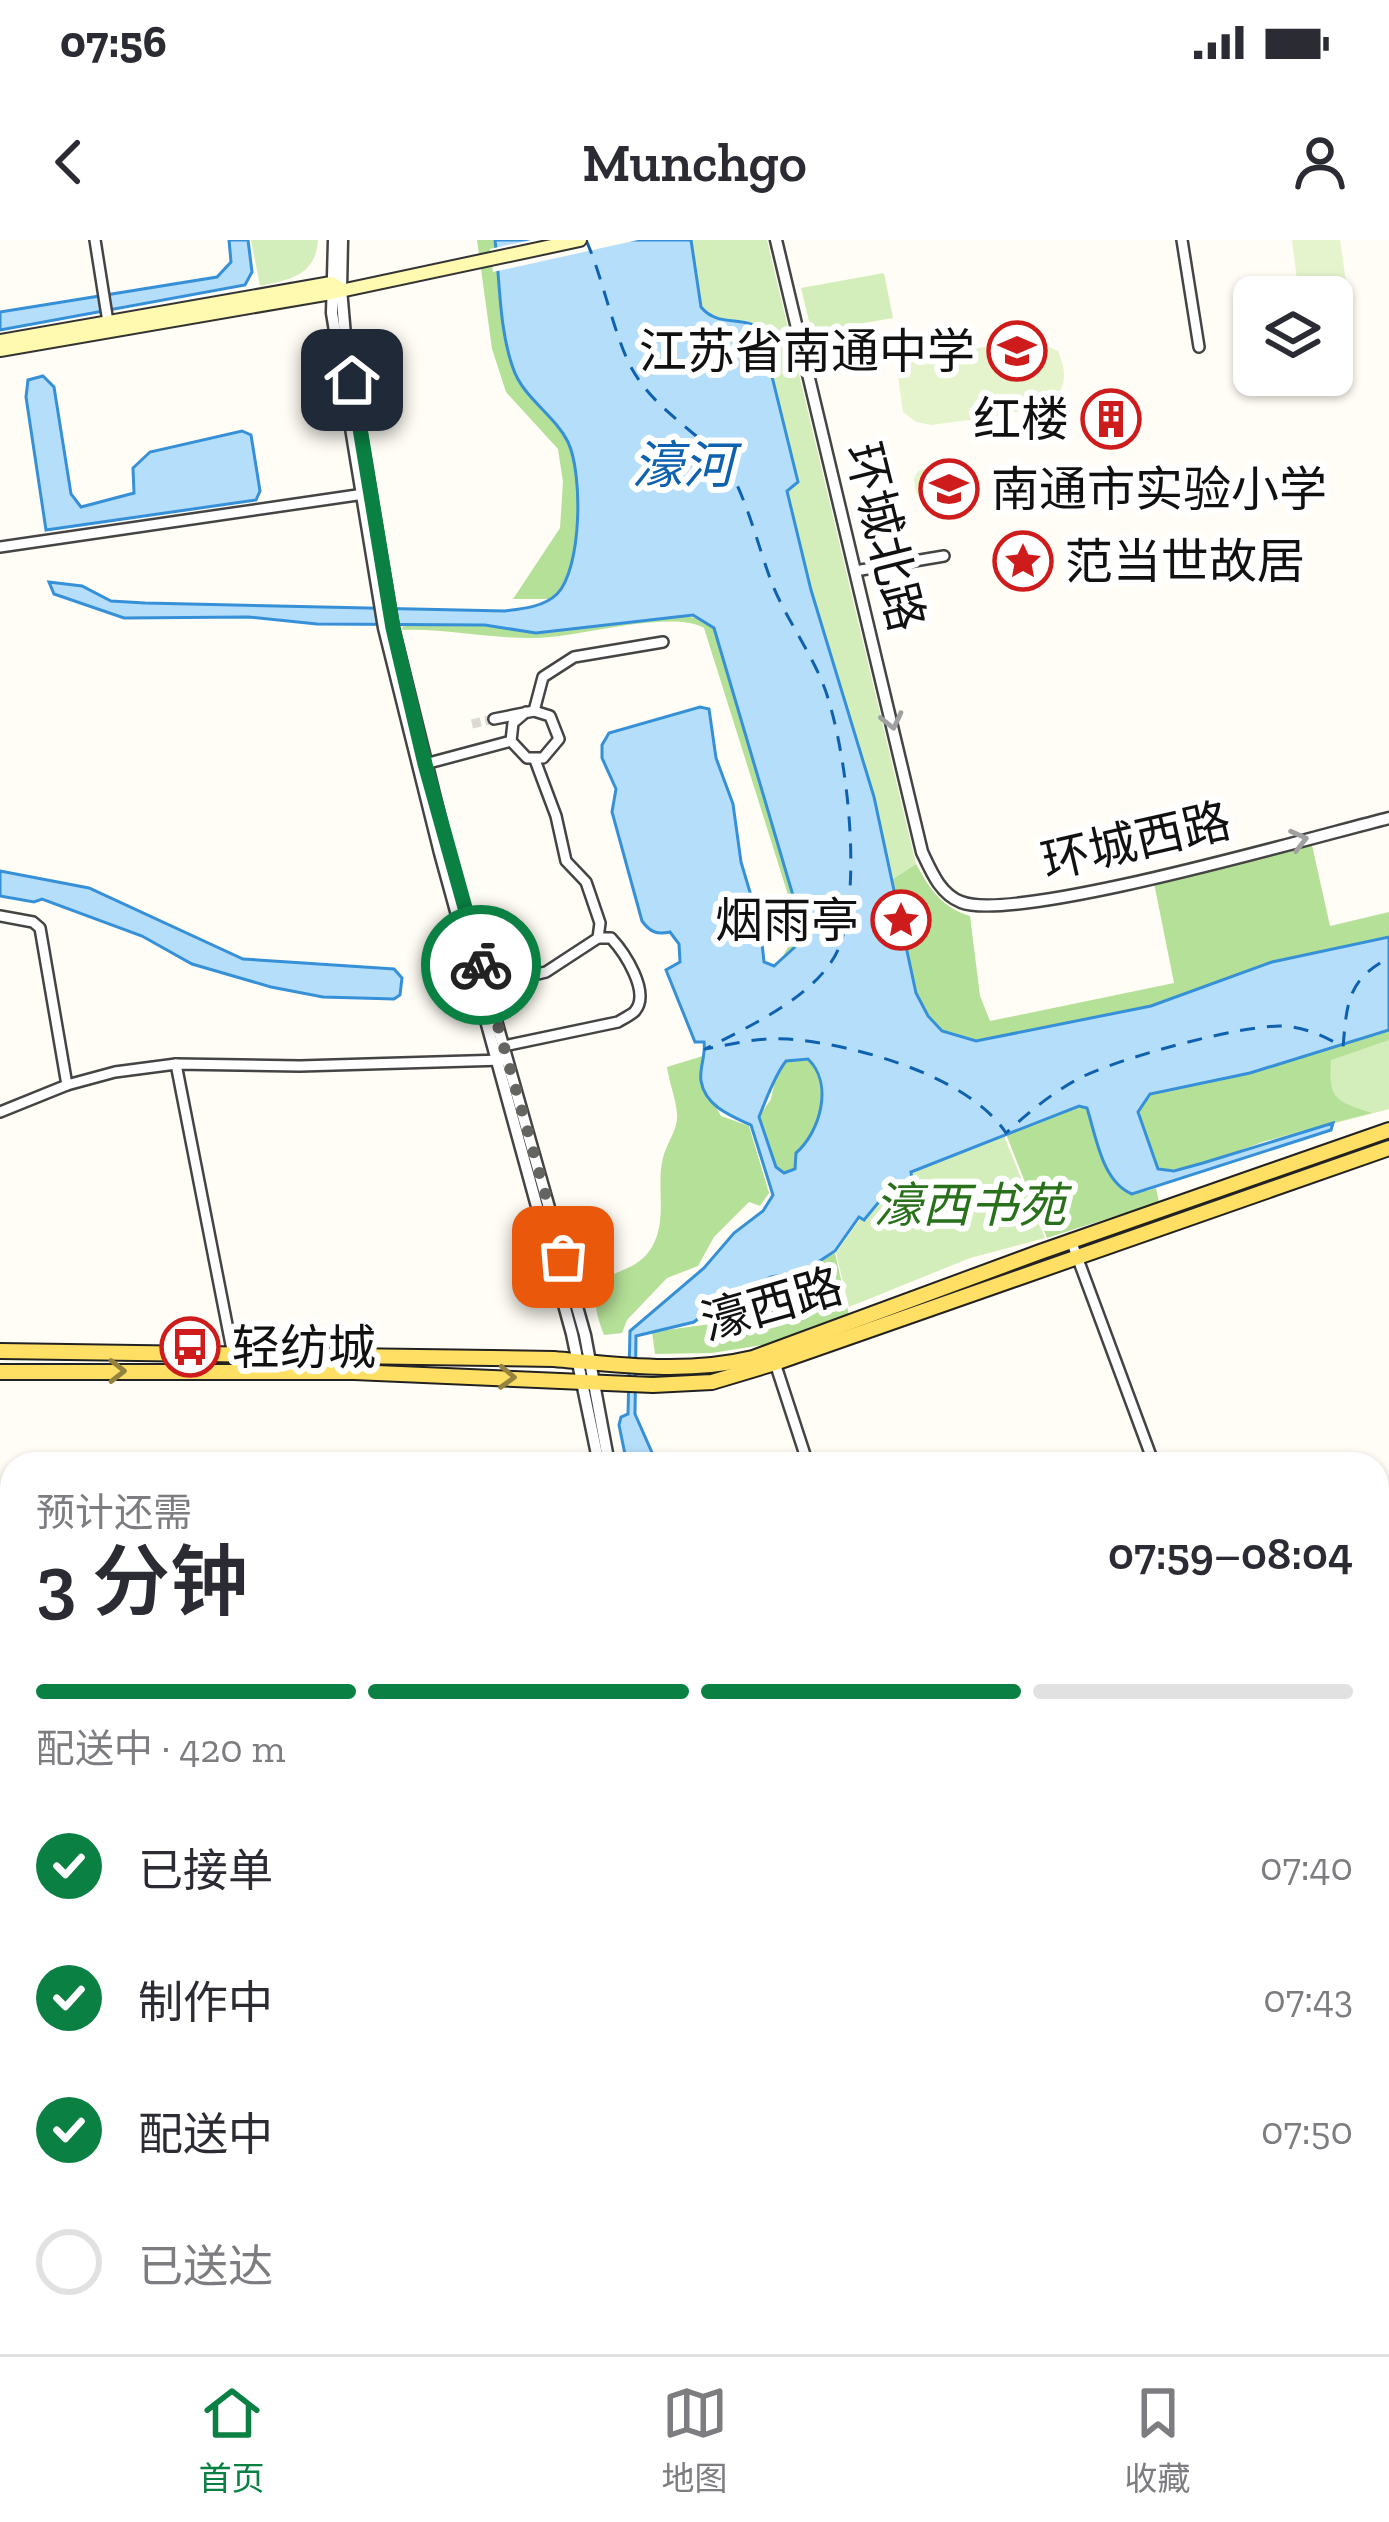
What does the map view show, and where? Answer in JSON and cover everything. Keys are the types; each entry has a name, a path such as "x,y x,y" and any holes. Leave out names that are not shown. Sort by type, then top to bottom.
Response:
{"main road":[{"path":"0,350 580,240"},
{"path":"0,340 107,317 334,288"},
{"name":"濠西路","path":"0,1372 354,1372 617,1384 712,1382 776,1364 1389,1130"},
{"name":"濠西路","path":"0,1351 695,1367 753,1358 1389,1148"}],"street":[{"path":"95,240 107,317"},
{"path":"338,240 334,288 366,494 423,786 503,1060 606,1452"},
{"name":"环城北路","path":"776,240 922,852"},
{"path":"1182,240 1198,347"},
{"path":"0,548 366,494"},
{"path":"855,571 944,556"},
{"path":"389,628 504,1046 503,1060"},
{"path":"494,718 530,712 550,716 559,739 551,753 535,760 520,754 511,741 513,723 530,712 543,677 574,657 663,642"},
{"path":"425,764 511,741"},
{"path":"535,760 556,816 566,861 586,882 600,923 598,938"},
{"name":"环城西路","path":"922,852 946,893 962,903 1012,906 1389,818"},
{"path":"0,916 33,922 40,928 67,1085"},
{"path":"487,986 546,972 598,938 610,938 619,947 637,981 640,1001 634,1012 617,1022 504,1046"},
{"path":"0,1112 67,1085 115,1072 176,1064 503,1060"},
{"path":"176,1064 233,1355"},
{"path":"1074,1249 1150,1452"},
{"path":"776,1364 804,1452"},
{"path":"588,1381 597,1452"}],"green space":[{"path":"251,240 318,240 312,261 300,274 260,286"},
{"path":"477,240 495,240 503,323 514,370 572,453 578,496 575,545 562,585 551,599 513,599 560,528 563,482 558,449 506,392 492,349"},
{"path":"692,240 767,240 916,864 893,879 874,797 811,590 748,321 716,319 701,307"},
{"path":"1292,240 1340,240 1345,276 1296,276"},
{"path":"884,273 893,318 858,324 861,346 817,355 801,288"},
{"path":"1032,339 1060,356 1064,379 1053,398 1022,410 932,425 916,422 903,412 898,377 907,364 918,358"},
{"path":"956,460 969,474 961,494 928,500 916,493 918,471"},
{"path":"675,615 705,619 716,632 802,920 796,946 783,956 793,938 795,917 704,628 689,623 647,623 535,638 402,630 403,626 485,625 536,633"},
{"path":"1312,845 1330,926 1389,912 1389,937 1273,962 1151,1006 975,1041 942,1031 927,1016 916,993 893,879 916,864 937,896 970,916 980,996 990,1021 1174,983 1154,883"},
{"path":"1389,1030 1389,1109 1267,1141 1150,1094"},
{"path":"1389,1030 1389,1040 1331,1060 1331,1083 1337,1097 1372,1113 1200,1164 1158,1169 1138,1112 1150,1094 1250,1073"},
{"path":"706,1055 701,1081 721,1116 749,1126 769,1193 760,1206 749,1202 714,1237 698,1266 667,1278 627,1320 622,1333 604,1335 596,1310 600,1283 644,1257 658,1233 661,1168 677,1119 667,1067"},
{"path":"808,1059 820,1082 820,1108 812,1133 796,1153 795,1169 784,1173 776,1167 759,1117 771,1099 777,1071 786,1061"},
{"path":"1079,1106 1087,1108 1104,1162 1147,1191 1156,1188 1159,1202 1047,1238 1006,1134"},
{"name":"濠西书苑","path":"1004,1136 1045,1238 970,1258 849,1307 836,1253 860,1219 864,1222 891,1192 913,1180 912,1173"},
{"path":"835,1253 849,1315 775,1343 712,1353 655,1354 652,1332 718,1323 750,1296"}],"water":[{"path":"229,240 248,240 252,272 245,285 0,330 0,312 217,277 231,262"},
{"name":"濠河","path":"495,240 691,240 701,307 714,317 760,328 798,482 787,491 811,590 874,797 916,993 942,1031 976,1041 1151,1006 1272,962 1389,937 1389,1030 1250,1073 1150,1094 1138,1112 1158,1169 1174,1171 1333,1123 1331,1130 1132,1194 1107,1169 1087,1108 1079,1106 911,1172 912,1179 888,1191 864,1220 859,1217 835,1251 815,1264 771,1277 714,1306 694,1322 636,1336 635,1414 652,1452 625,1452 619,1425 628,1414 630,1331 704,1268 734,1233 763,1211 773,1195 751,1125 720,1109 703,1090 704,1042 695,1042 666,970 680,962 679,944 670,932 654,932 642,921 612,812 616,789 602,758 609,733 700,707 709,709 716,758 733,804 752,899 748,910 762,943 764,962 774,966 796,946 802,926 714,628 693,615 536,633 485,625 124,618 54,594 49,582 82,586 111,601 145,603 505,611 552,598 565,581 575,543 578,497 573,457 555,423 518,379 502,321","holes":["808,1059 820,1081 817,1121 796,1153 795,1169 784,1173 776,1167 759,1117 786,1061"]},
{"path":"43,376 54,387 71,494 81,507 134,493 133,468 150,452 242,431 251,435 260,491 256,500 46,530 26,397 28,380"},
{"path":"0,871 89,888 243,959 394,969 402,978 400,995 394,999 323,997 192,964 142,936 42,899 0,896"}],"pier":[{"path":"531,240 638,240 493,272 490,249"}],"ferry route":[{"path":"586,240 632,369 660,405 719,455 731,472 773,586 826,692 840,749 851,854 847,919 840,945 831,963 801,994 705,1049 788,1039 876,1056 966,1095 1006,1133 1042,1102 1082,1077 1181,1044 1282,1026 1314,1033 1343,1047 1357,984 1389,958"}],"tunnel":[{"path":"472,724 494,719"}],"way so far":[{"path":"481,965 563,1257"}],"place":[{"name":"江苏省南通中学","path":"1017,351"},
{"name":"红楼","path":"1111,419"},
{"name":"南通市实验小学","path":"949,489"},
{"name":"范当世故居","path":"1023,561"},
{"name":"烟雨亭","path":"901,920"},
{"name":"轻纺城","path":"190,1347"}],"route":[{"path":"352,380 393,628 481,965"}]}
